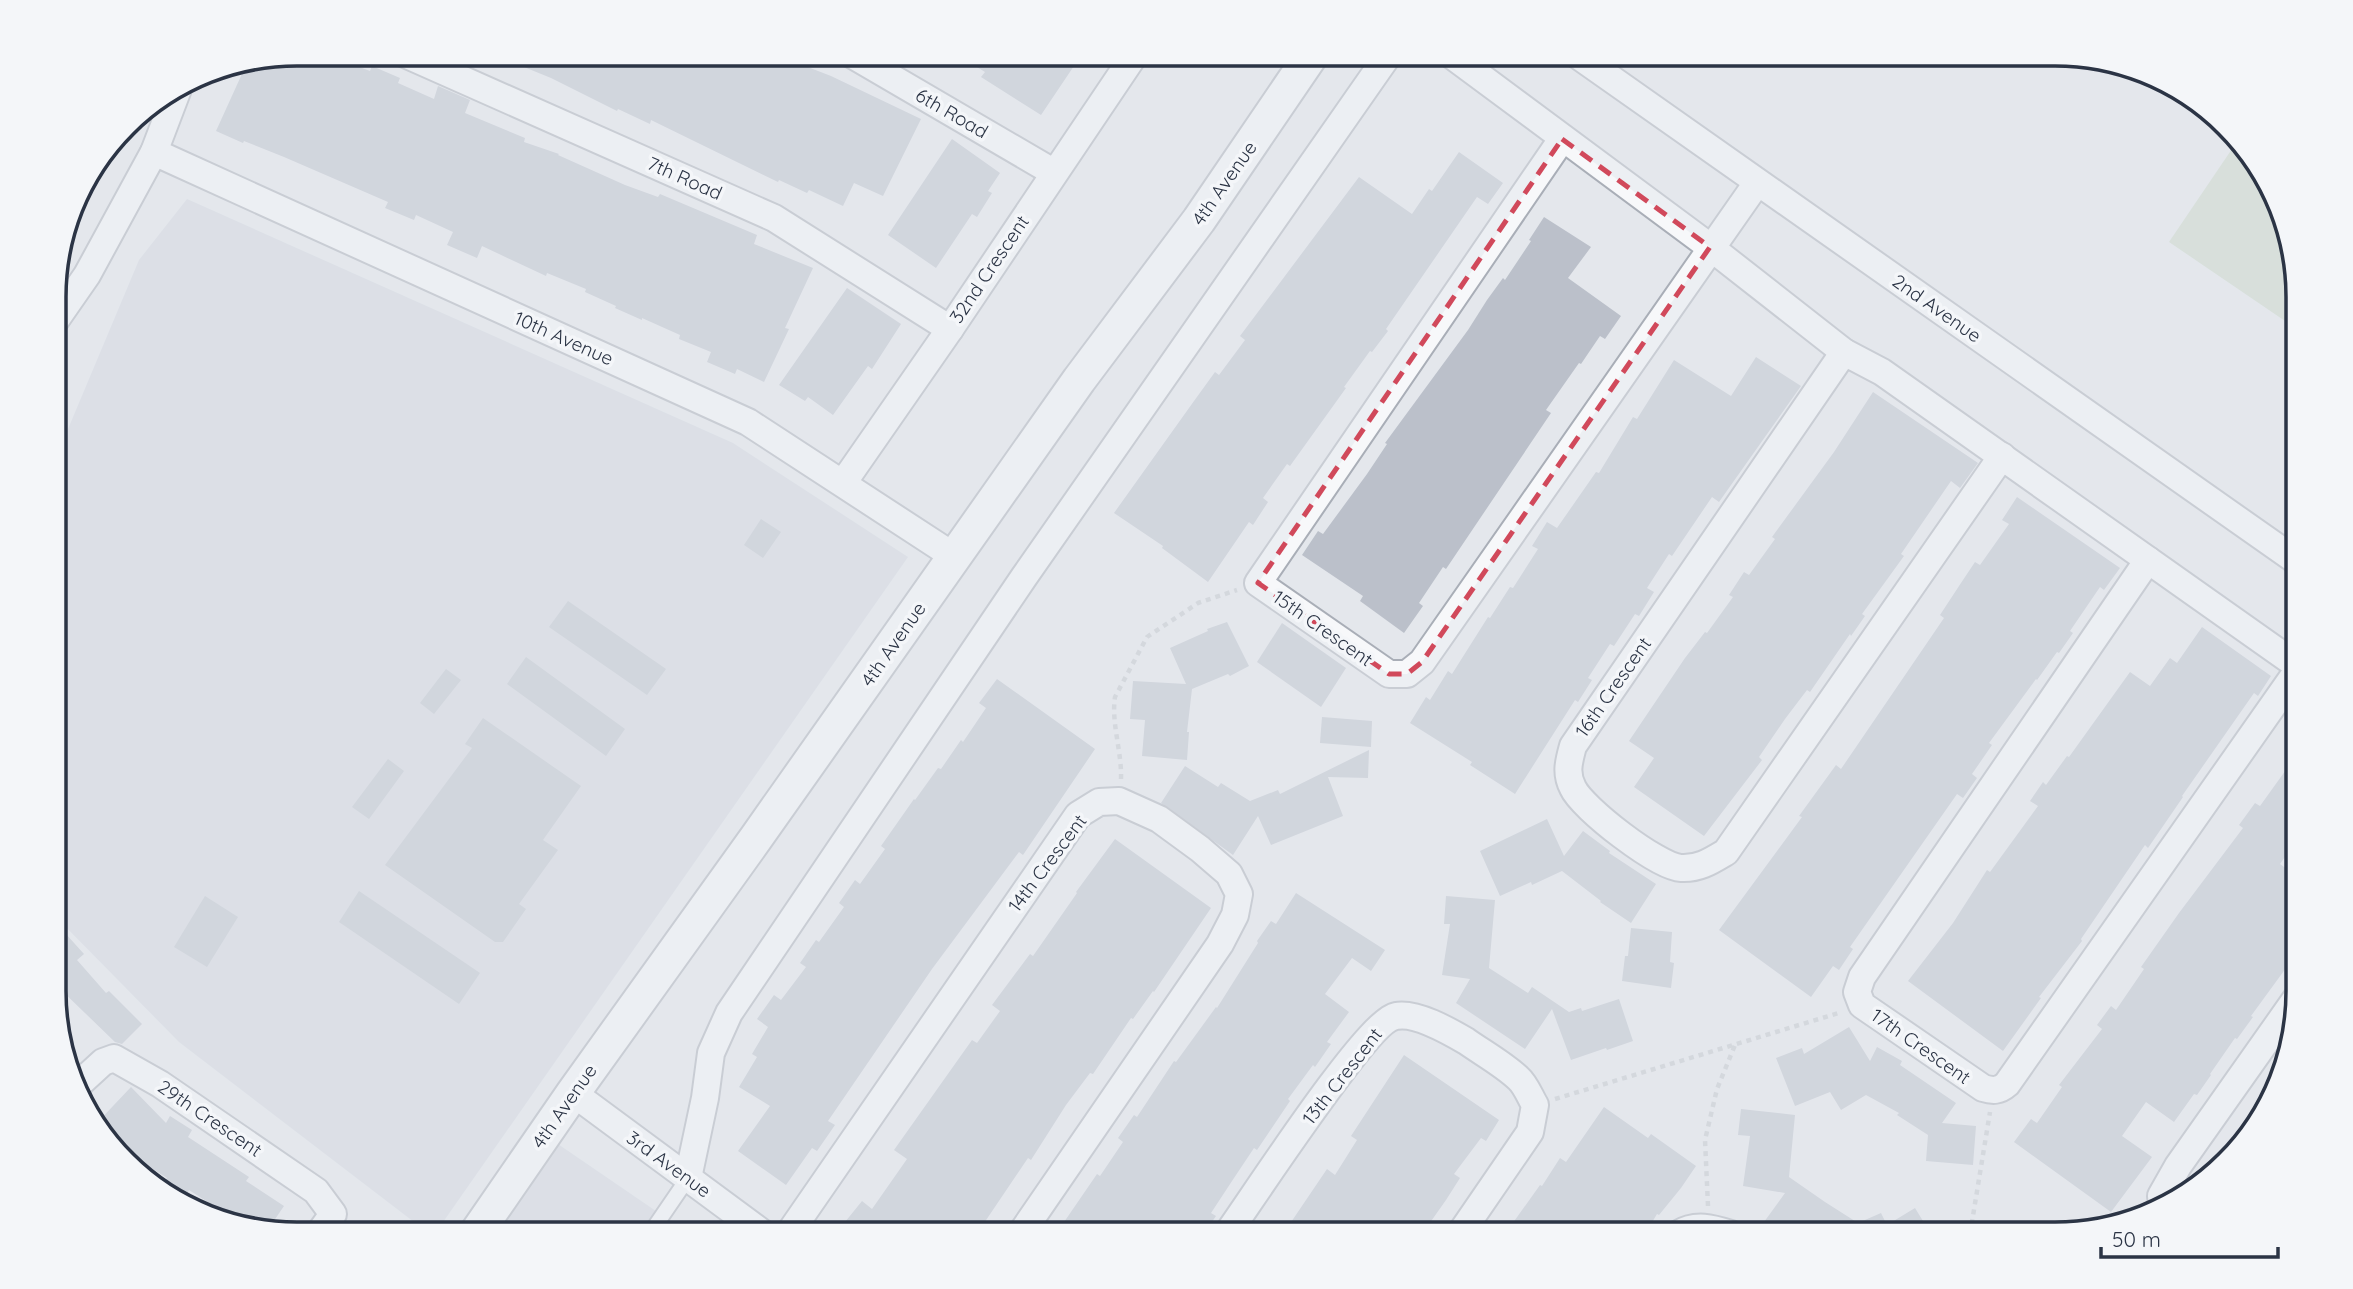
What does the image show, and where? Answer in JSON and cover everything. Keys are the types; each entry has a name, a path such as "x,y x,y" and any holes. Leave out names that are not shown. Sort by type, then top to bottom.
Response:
{"street":[{"name":"4th Avenue","path":"484,1222 1079,380 1199,220 1304,66"},
{"path":"688,1178 705,1098 711,1053 729,1013 1024,577 1380,66"},
{"path":"1466,66 1710,247 1844,352 1882,372 2286,659"},
{"name":"2nd Avenue","path":"1593,66 2286,553"},
{"name":"7th Road","path":"434,67 774,218 950,329"},
{"name":"6th Road","path":"873,67 1053,172"},
{"name":"32nd Crescent","path":"842,483 950,329 1126,67"},
{"path":"67,304 87,275 154,152 172,103"},
{"name":"15th Crescent","path":"1562,139 1258,583 1389,674 1406,674 1422,662 1756,183"},
{"name":"10th Avenue","path":"154,152 748,422 956,557"},
{"name":"16th Crescent","path":"1844,352 1573,746 1567,768 1573,789 1589,807 1652,858 1678,868 1700,867 1726,852 2002,457"},
{"name":"17th Crescent","path":"2148,560 1862,977 1857,992 1862,1005 1983,1088 1993,1091 2001,1089 2286,685"},
{"path":"1029,1222 1220,944 1235,915 1239,894 1229,874 1159,819 1119,801"},
{"name":"14th Crescent","path":"797,1222 1078,815 1099,802 1119,801"},
{"path":"2161,1197 2178,1166 2285,1014"},
{"name":"13th Crescent","path":"1235,1222 1335,1079 1375,1030 1384,1021 1397,1015 1431,1023 1458,1037 1520,1079 1535,1105"},
{"name":"29th Crescent","path":"84,1080 103,1062 114,1058 160,1084 304,1181 325,1201 326,1222"},
{"name":"3rd Avenue","path":"573,1093 747,1222"},
{"path":"1468,1222 1530,1132 1535,1105"}],"lane":[{"path":"658,1222 688,1178"}],"path":[{"path":"1119,801 1122,760 1113,708 1115,697 1147,637 1198,603 1258,583"},
{"path":"1535,1105 1862,1005"},
{"path":"1719,1222 1705,1140 1717,1089 1735,1045"},
{"path":"1972,1222 1993,1091"}],"highlighted area":[{"path":"1562,139 1710,247 1422,662 1407,674 1389,674 1258,583"}],"shaded area":[{"path":"187,199 733,443 908,557 443,1222 414,1222 179,1042 66,927 67,432 139,260"},
{"path":"555,1142 672,1222 501,1222"}],"green space":[{"path":"2232,149 2256,182 2279,238 2285,268 2286,322 2169,242"}],"building":[{"path":"283,67 359,67 370,71 374,67 400,78 398,83 434,99 438,86 470,100 465,113 525,138 524,142 559,154 625,185 658,197 660,194 757,235 754,244 813,268 764,382 737,369 735,374 707,362 711,352 679,339 680,335 615,308 616,306 585,292 586,289 547,273 546,276 482,246 477,258 447,245 453,232 416,215 414,220 385,208 388,202 216,131 242,74"},
{"path":"524,67 807,67 921,119 883,196 854,183 843,206 809,190 807,193 779,180 778,182 651,120 650,124 618,109 617,111"},
{"path":"976,67 1074,67 1041,115 981,77 985,72"},
{"path":"952,139 1000,173 988,191 992,193 977,217 972,214 936,268 888,235"},
{"path":"1459,152 1503,183 1488,204 1477,197 1386,329 1388,331 1372,352 1370,351 1290,466 1287,464 1263,498 1268,502 1253,525 1249,522 1208,582 1162,548 1163,546 1114,513 1215,372 1219,375 1245,340 1240,336 1359,177 1412,214"},
{"path":"1544,217 1591,247 1568,278 1621,316 1605,339 1600,336 1546,410 1551,413 1446,569 1443,567 1419,603 1423,606 1404,633 1360,601 1363,596 1302,555 1318,531 1323,534 1367,474 1387,444 1385,443 1503,278 1505,280"},
{"path":"847,288 901,324 872,369 868,366 833,415 808,397 805,401 779,385"},
{"path":"1756,357 1801,386 1719,502 1712,497 1672,556 1669,554 1647,588 1654,592 1639,616 1635,614 1614,646 1610,644 1588,678 1592,680 1578,702 1575,700 1515,794 1470,765 1472,762 1410,723 1426,697 1430,700 1448,671 1452,674 1488,617 1490,618 1510,587 1513,588 1538,549 1532,546 1547,522 1557,528 1596,472 1599,473 1633,417 1637,419 1674,360 1731,396"},
{"path":"1873,392 1978,463 1960,488 1951,481 1901,554 1904,556 1862,614 1865,616 1810,692 1807,690 1785,719 1759,757 1762,760 1704,836 1634,787 1654,758 1629,741 1685,658 1733,597 1729,595 1744,572 1749,575 1775,539 1772,537 1834,452"},
{"path":"2017,497 2120,568 2104,590 2100,587 2070,631 2073,633 2059,653 2057,652 2036,679 1989,743 1992,745 1972,774 1977,778 1963,798 1957,794 1850,947 1853,949 1839,970 1833,966 1811,997 1719,930 1802,817 1799,816 1836,765 1841,769 1944,618 1940,615 1975,562 1980,565 2009,524 2002,520"},
{"path":"761,519 781,532 763,558 744,545"},
{"path":"568,601 666,669 647,695 549,627"},
{"path":"1227,622 1249,666 1230,676 1228,674 1192,689 1187,760 1142,756 1145,720 1130,719 1133,681 1186,684 1170,648"},
{"path":"1282,623 1346,668 1321,707 1257,662"},
{"path":"2202,627 2271,676 2258,696 2254,693 2148,848 2145,845 2082,941 2039,997 2041,998 2003,1051 1908,981 1953,923 1987,870 1990,872 2038,806 2030,801 2043,782 2046,785 2067,756 2069,757 2130,672 2150,686 2170,658 2177,663"},
{"path":"526,657 625,729 606,756 507,684"},
{"path":"446,669 461,680 434,714 420,703"},
{"path":"997,679 1095,749 1023,855 1019,852 932,969 828,1121 835,1125 817,1151 812,1148 786,1185 738,1151 770,1106 739,1087 757,1057 752,1054 768,1027 757,1019 774,995 781,1000 806,967 800,963 844,907 839,903 855,880 860,884 885,849 881,846 914,799 938,768 941,769 961,740 963,742 986,708 979,703"},
{"path":"1322,717 1372,721 1371,747 1320,743"},
{"path":"483,718 581,786 543,840 558,850 519,904 526,909 503,942 495,942 385,865 472,748 465,744"},
{"path":"1369,750 1368,778 1328,777 1343,816 1271,845 1258,816 1233,855 1161,803 1185,766 1218,787 1221,783 1250,801 1278,790 1280,794"},
{"path":"388,759 404,771 369,819 352,807"},
{"path":"2286,770 2286,855 2280,864 2286,868 2286,968 2197,1095 2194,1094 2174,1122 2146,1102 2122,1136 2152,1157 2111,1212 2014,1142 2031,1119 2037,1123 2062,1087 2059,1085 2102,1029 2097,1025 2111,1006 2116,1010 2144,969 2141,967 2243,828 2239,825 2255,803 2260,806"},
{"path":"1547,819 1564,856 1583,831 1610,851 1609,853 1656,884 1631,923 1562,871 1500,896 1480,851"},
{"path":"1115,839 1211,908 1154,992 1133,1019 1131,1018 1093,1074 1090,1073 1066,1105 1031,1160 1028,1158 985,1222 845,1222 862,1201 872,1209 907,1159 894,1150 972,1040 977,1043 1000,1011 992,1005 1030,954 1033,956"},
{"path":"359,891 480,973 459,1004 339,922"},
{"path":"1296,893 1385,950 1371,971 1352,958 1325,994 1349,1012 1327,1042 1331,1044 1288,1099 1290,1101 1257,1150 1254,1148 1211,1213 1216,1216 1212,1222 1064,1222 1123,1142 1118,1138 1134,1115 1137,1117 1174,1061 1176,1062 1217,1008 1271,921 1276,924"},
{"path":"205,896 238,917 207,967 174,947"},
{"path":"1446,896 1495,900 1489,968 1528,993 1532,987 1569,1012 1581,1008 1582,1011 1619,999 1633,1041 1571,1060 1552,1009 1525,1049 1456,1003 1470,979 1442,975 1450,924 1444,924"},
{"path":"1631,928 1672,932 1670,962 1674,963 1671,988 1622,981"},
{"path":"66,934 84,954 77,960 106,993 109,991 142,1024 122,1044 115,1042 66,995"},
{"path":"1849,1027 1870,1061 1877,1047 1902,1061 1900,1065 1956,1103 1942,1123 1976,1126 1973,1165 1926,1161 1928,1135 1897,1115 1899,1113 1866,1095 1841,1110 1830,1092 1795,1106 1776,1058 1802,1048 1804,1054"},
{"path":"1404,1055 1499,1120 1486,1141 1481,1138 1454,1174 1460,1178 1430,1222 1291,1222 1327,1169 1335,1175 1357,1140 1351,1136"},
{"path":"131,1087 166,1123 170,1116 192,1130 188,1137 249,1177 246,1181 284,1206 274,1221 268,1221 223,1210 189,1190 187,1194 142,1162 103,1117"},
{"path":"1604,1107 1648,1138 1651,1134 1696,1166 1652,1222 1514,1222 1560,1158 1566,1162"},
{"path":"1741,1109 1795,1115 1789,1177 1856,1222 1764,1222 1785,1193 1743,1186 1750,1136 1738,1135"},
{"path":"1915,1208 1924,1222 1892,1222"},
{"path":"1881,1213 1886,1222 1860,1222"}]}
